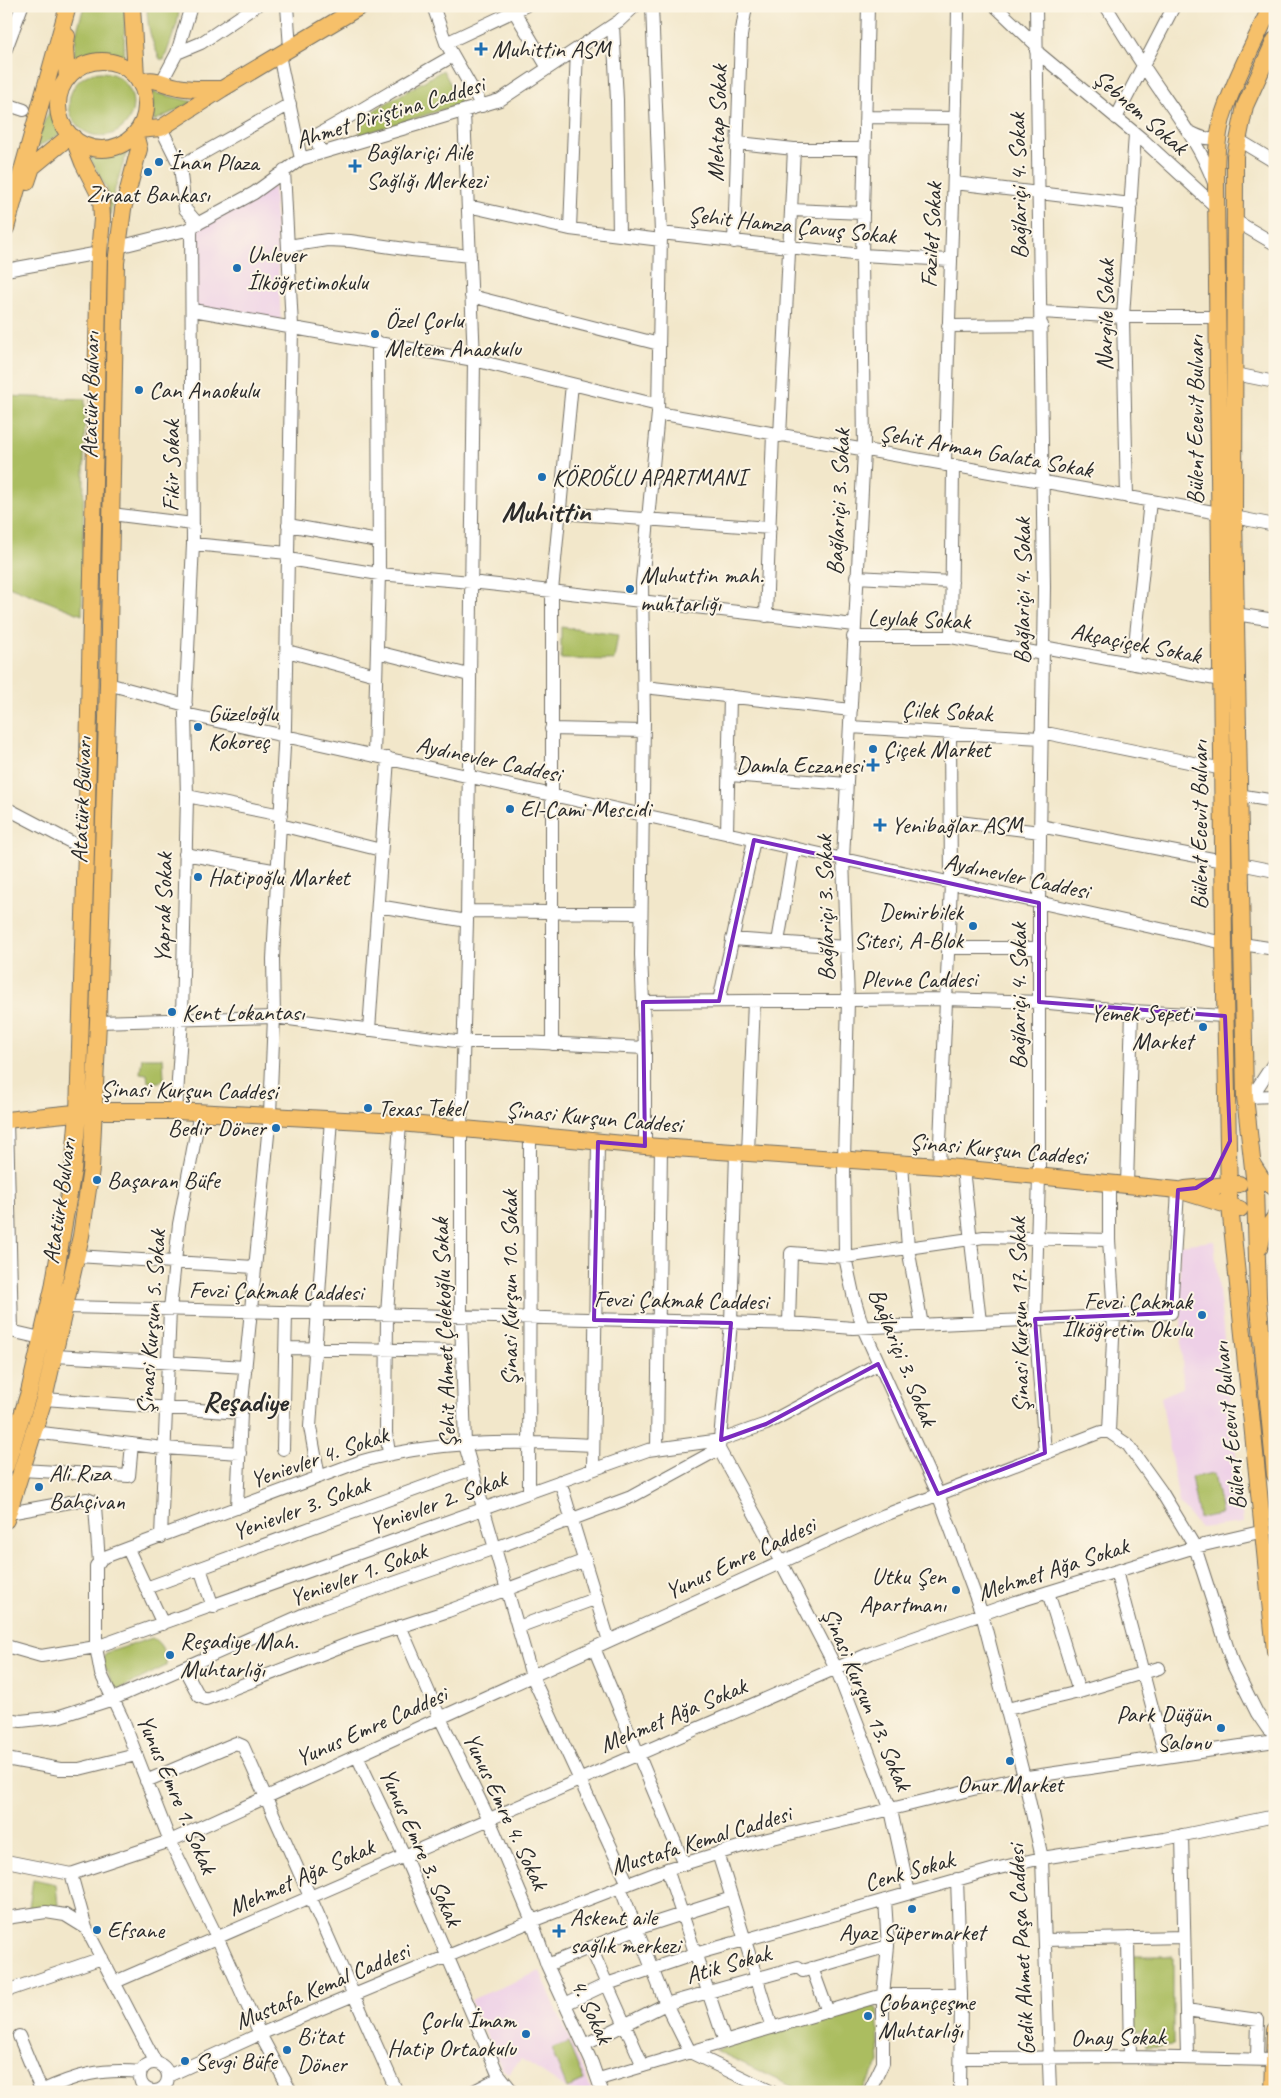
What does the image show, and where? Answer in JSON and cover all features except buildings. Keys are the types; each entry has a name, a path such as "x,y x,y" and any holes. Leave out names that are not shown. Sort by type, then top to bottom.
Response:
{"main road":[{"path":"70,6 65,47 65,82 60,94 59,113 62,122 73,137 88,146 104,149 121,144 136,132 161,128 222,89 361,6"},
{"path":"6,228 70,6"},
{"name":"Atatürk Bulvarı","path":"13,1468 34,1432 44,1399 77,1256 91,1169 98,1022 108,684 118,247 123,209 138,149 136,132 146,111 145,96 138,79 132,6"},
{"name":"Bülent Ecevit Bulvarı","path":"1271,6 1235,84 1223,116 1219,136 1216,207 1218,317 1227,515 1236,614 1245,1096 1250,1156 1235,1242 1275,1651"},
{"name":"Bülent Ecevit Bulvarı","path":"1275,40 1245,106 1237,138 1235,156 1235,374 1227,515 1221,680 1225,1016 1230,1141 1257,1269 1275,1475"},
{"path":"42,100 84,65 107,61 128,69 138,79 155,79 175,87 190,89 222,89"},
{"path":"6,236 32,167 65,140 73,137"},
{"name":"Atatürk Bulvarı","path":"7,1517 13,1468 11,1432 41,1338 53,1288 73,1170 78,1113 86,850 98,252 102,219 101,198 83,164 73,137"},
{"name":"Şinasi Kurşun Caddesi","path":"7,1120 94,1111 270,1114 400,1123 598,1142 939,1166 1242,1196 1275,1193"},
{"path":"1189,1191 1206,1184 1219,1170 1230,1141"},
{"path":"1250,1156 1256,1172 1275,1188"},
{"path":"1189,1191 1223,1216 1235,1242"},
{"name":"Şinasi Kurşun Caddesi","path":"1242,1196 1275,1206"},
{"path":"1257,1269 1264,1234 1275,1217"},
{"path":"1273,2092 1275,2030"}],"street":[{"path":"6,49 22,6"},
{"path":"162,81 177,53 191,6"},
{"path":"177,53 201,43 256,6"},
{"path":"287,6 285,52 290,104 301,159"},
{"path":"433,6 446,43 482,106"},
{"name":"Ahmet Piriştina Caddesi","path":"118,247 192,227 254,193 301,159 500,100 613,25 635,6"},
{"path":"652,6 661,236 658,409 642,583 644,731 641,913 645,1048 653,1146 657,1321 656,1449"},
{"name":"Mehtap Sokak","path":"734,242 739,144 741,36 746,6"},
{"name":"Bağlariçi 3. Sokak","path":"868,6 862,255 864,451 856,577 843,859 848,1000 844,1160 845,1257 863,1328 938,1494 982,1614 1024,1777"},
{"name":"Fazilet Sokak","path":"951,637 952,582 948,326 949,260 955,183 958,6"},
{"name":"Şebnem Sokak","path":"995,6 1036,48 1136,134 1216,207"},
{"name":"Bağlariçi 4. Sokak","path":"1036,6 1043,483 1043,651 1039,903 1039,1176"},
{"path":"1106,6 1142,64 1188,131 1206,162 1216,188"},
{"path":"1116,118 1142,64 1174,6"},
{"path":"446,43 517,8 548,68"},
{"path":"613,25 617,100 619,235"},
{"path":"570,229 577,49"},
{"path":"295,125 307,138 315,136 453,56"},
{"path":"6,104 24,110"},
{"path":"180,166 290,104"},
{"name":"Şehit Ahmet Çelekoğlu Sokak","path":"464,112 474,360 467,916 461,1129 461,1317 465,1445 532,1676 581,1779 624,1886 636,1929 666,2004 690,2052"},
{"path":"866,117 956,118"},
{"name":"Fikir Sokak","path":"161,128 180,166 185,209 192,227 193,544 186,709"},
{"path":"1188,131 1202,139 1219,136"},
{"name":"Nargile Sokak","path":"1127,497 1123,317 1136,134"},
{"path":"315,136 321,153"},
{"path":"1237,138 1275,162"},
{"path":"739,144 794,149 865,149"},
{"path":"766,616 770,528 791,248 794,149"},
{"path":"237,1508 241,1413 270,1114 274,1017 273,959 287,651 292,326 284,170"},
{"path":"955,183 1131,204"},
{"name":"Şehit Hamza Çavuş Sokak","path":"468,206 570,229 619,235 661,236 862,255 949,260"},
{"path":"792,210 863,212"},
{"path":"1234,220 1275,244"},
{"path":"288,246 327,240 350,241 470,256"},
{"path":"6,270 98,252"},
{"path":"471,296 659,344"},
{"name":"Şehit Arman Galata Sokak","path":"193,310 292,326 474,360 572,384 658,409 777,435 1275,525"},
{"path":"948,326 1042,318 1218,317"},
{"path":"374,756 379,574 378,342"},
{"path":"1235,374 1275,382"},
{"path":"552,1044 552,591 572,384"},
{"path":"1133,664 1150,501"},
{"path":"560,513 770,528"},
{"path":"112,514 192,524"},
{"path":"288,525 378,540"},
{"name":"Leylak Sokak","path":"193,544 288,556 379,574 643,601 766,616 854,631 951,637 1043,651"},
{"path":"856,577 952,582"},
{"path":"1236,614 1275,620"},
{"path":"287,651 376,675"},
{"name":"Akçaçiçek Sokak","path":"1043,651 1133,664 1221,680"},
{"path":"377,652 470,675"},
{"name":"Aydınevler Caddesi","path":"108,684 186,709 284,736 1224,943"},
{"path":"644,687 851,710"},
{"path":"727,834 730,775 730,696"},
{"name":"Yaprak Sokak","path":"176,1111 182,1018 187,796 186,709"},
{"name":"Çilek Sokak","path":"850,727 950,733 1041,735 1223,769"},
{"path":"551,728 644,731"},
{"path":"939,1166 951,883 950,733"},
{"path":"369,1030 388,758"},
{"path":"730,775 847,784"},
{"path":"1238,795 1275,801"},
{"path":"187,796 280,820 382,850"},
{"path":"6,808 86,850"},
{"path":"951,821 1040,829 1223,861"},
{"path":"719,1001 754,840"},
{"path":"778,942 794,848"},
{"path":"185,854 278,871"},
{"path":"1240,864 1275,871"},
{"path":"378,906 467,916 551,912 641,913"},
{"path":"732,939 846,946"},
{"path":"1242,944 1275,949"},
{"path":"947,948 1040,948"},
{"name":"Plevne Caddesi","path":"643,1002 945,999 1040,1002 1132,1011 1225,1016"},
{"path":"720,1444 731,1323 754,1000"},
{"path":"1127,1185 1132,1011"},
{"path":"98,1022 182,1018 274,1017 463,1042 645,1048"},
{"path":"1245,1096 1256,1090 1275,1062"},
{"path":"1245,1096 1275,1096"},
{"name":"Şinasi Kurşun 5. Sokak","path":"161,1536 163,1448 170,1310 179,1224 200,1112"},
{"path":"319,1477 310,1427 331,1118"},
{"path":"7,1120 9,1331 41,1338"},
{"path":"389,1453 386,1433 387,1315 400,1123"},
{"name":"Şinasi Kurşun 10. Sokak","path":"529,1491 530,1135"},
{"path":"593,1469 598,1142"},
{"path":"902,1164 908,1248 922,1325"},
{"path":"963,1169 980,1322"},
{"name":"Şinasi Kurşun 17. Sokak","path":"1039,1176 1036,1238 1036,1319 1044,1453"},
{"path":"1109,1183 1109,1240 1114,1315 1109,1432 1128,1445 1161,1491 1195,1546 1233,1665 1257,1713 1268,1729 1275,1734"},
{"name":"Fevzi Çakmak Caddesi","path":"66,1307 789,1324 863,1328 1171,1313 1189,1191"},
{"path":"789,1324 791,1253 845,1257 984,1237 1109,1240"},
{"path":"77,1256 254,1267"},
{"path":"283,1449 286,1313"},
{"path":"286,1348 462,1351"},
{"path":"55,1356 246,1367"},
{"name":"Yenievler 2. Sokak","path":"6,1646 41,1656 96,1647 213,1607 483,1507 593,1469 656,1449 720,1444 822,1396 878,1364"},
{"path":"44,1399 241,1413"},
{"path":"34,1432 163,1448 240,1453"},
{"name":"Yunus Emre Caddesi","path":"71,1874 170,1842 885,1514 1101,1432 1109,1432"},
{"name":"Yenievler 4. Sokak","path":"99,1562 102,1558 319,1477 389,1453 426,1446 530,1442 593,1445"},
{"path":"13,1468 129,1476 132,1444"},
{"name":"Yenievler 1. Sokak","path":"6,1719 21,1721 57,1716 113,1699 306,1614 495,1548 631,1497 720,1444"},
{"name":"Şinasi Kurşun 13. Sokak","path":"720,1444 836,1668 891,1810 909,1893"},
{"name":"Yenievler 3. Sokak","path":"146,1588 472,1469"},
{"path":"560,1481 586,1560 609,1641"},
{"name":"Yunus Emre 1. Sokak","path":"7,1517 87,1500 92,1501 95,1506 99,1562 96,1566 96,1647 101,1674 113,1699 170,1842 217,1937 260,2034 291,2092"},
{"name":"Mehmet Ağa Sokak","path":"115,1982 639,1752 871,1653 1048,1592 1195,1546 1264,1531"},
{"path":"128,1549 163,1624"},
{"path":"184,1668 199,1696 206,1699 350,1643 586,1560"},
{"path":"200,1568 213,1607"},
{"path":"1116,1571 1166,1756"},
{"path":"1048,1592 1079,1692"},
{"path":"518,1627 596,1598"},
{"name":"Yunus Emre 4. Sokak","path":"400,1626 440,1718 489,1819 532,1921"},
{"path":"594,1648 639,1752 684,1864"},
{"path":"1007,1709 1079,1692 1159,1668"},
{"name":"Mustafa Kemal Caddesi","path":"168,2084 260,2034 447,1956 667,1869 752,1842 1024,1777 1275,1741"},
{"path":"146,1781 236,1743 243,1746 356,1995 397,2092"},
{"path":"6,1759 60,1768 79,1769 136,1755"},
{"name":"Yunus Emre 3. Sokak","path":"357,1756 404,1856 501,2077 512,2092"},
{"name":"Gedik Ahmet Paşa Caddesi","path":"1024,1777 1042,1858 1050,2092"},
{"name":"Cenk Sokak","path":"565,2004 606,1984 696,1954 958,1879 1042,1858 1182,1835 1275,1816"},
{"path":"1182,1835 1187,2057"},
{"path":"718,1853 772,2028"},
{"path":"6,1861 71,1874 86,1928 156,2063 164,2067 168,2084 159,2090 147,2091 141,2081 141,2072 147,2065 156,2063"},
{"path":"667,1869 725,2042"},
{"path":"958,1879 962,2058 960,2092"},
{"path":"547,1964 636,1929 732,1898"},
{"path":"869,2092 883,2063 883,1995 888,1946 885,1900"},
{"path":"6,1918 46,1912 65,1915 86,1928"},
{"name":"4. Sokak","path":"532,1921 547,1964 601,2086"},
{"path":"1045,1940 1184,1937"},
{"path":"1128,1938 1130,2057"},
{"name":"Atik Sokak","path":"584,2045 666,2004 798,1967 804,1971 888,1946"},
{"path":"591,1948 643,2066"},
{"path":"6,1991 102,1958"},
{"path":"812,1968 828,2012"},
{"path":"601,2086 643,2066 883,1995 961,1995"},
{"path":"1186,2010 1258,2020 1257,2059"},
{"path":"20,2036 40,2091 67,2079 92,2072 116,2070 141,2072"},
{"path":"690,2052 772,2092"},
{"name":"Onay Sokak","path":"962,2058 1187,2057 1274,2060"},
{"path":"472,2092 501,2077"}],"highlighted area":[{"path":"754,840 1039,903 1039,1002 1225,1016 1230,1141 1212,1178 1196,1188 1178,1190 1171,1313 1035,1319 1045,1453 938,1494 878,1364 766,1424 721,1440 731,1323 594,1320 598,1142 645,1146 643,1002 719,1001"}],"shaded area":[{"name":"Unlever İlköğretimokulu","path":"274,186 281,322 195,308 196,229"},
{"name":"Fevzi Çakmak İlköğretim Okulu","path":"1214,1241 1243,1523 1200,1528 1179,1503 1161,1397 1183,1387 1179,1245"},
{"name":"Çorlu İmam Hatip Ortaokulu","path":"540,1971 592,2092 572,2092 521,2059 509,2073 502,2069 470,2000"}],"green space":[{"path":"84,6 125,6 124,58 97,57 73,68 76,34"},
{"path":"147,6 180,6 177,24 164,60 160,59 152,40"},
{"path":"443,70 461,104 360,135 361,118"},
{"path":"101,72 113,74 124,81 131,92 133,104 131,116 124,127 113,134 101,136 89,134 78,127 71,116 69,104 71,92 78,81 89,74"},
{"path":"152,92 194,102 154,121"},
{"path":"55,100 60,134 29,152"},
{"path":"127,152 115,189 109,219 107,189 90,158 109,157"},
{"path":"6,396 85,399 82,615 6,585"},
{"path":"561,627 618,635 614,660 561,659"},
{"path":"142,1058 163,1058 164,1079 161,1082 148,1082 147,1074 140,1073"},
{"path":"1275,1234 1275,1318 1268,1246"},
{"path":"1214,1473 1222,1514 1199,1518 1191,1477"},
{"path":"152,1638 163,1650 166,1666 118,1690 114,1687 102,1661 106,1653"},
{"path":"33,1879 56,1884 58,1905 38,1909 29,1907"},
{"path":"1130,1956 1173,1956 1173,2045 1147,2047 1146,2032 1131,2032"},
{"path":"870,2004 877,2009 880,2063 860,2092 804,2092 715,2050"},
{"path":"568,2042 584,2081 567,2088 551,2049"}],"place":[{"name":"Muhittin ASM","path":"481,49"},
{"name":"İnan Plaza","path":"159,162"},
{"name":"Bağlariçi Aile Sağlığı Merkezi","path":"355,166"},
{"name":"Ziraat Bankası","path":"148,172"},
{"name":"Unlever İlköğretimokulu","path":"237,268"},
{"name":"Özel Çorlu Meltem Anaokulu","path":"375,334"},
{"name":"Can Anaokulu","path":"139,390"},
{"name":"KÖROĞLU APARTMANI","path":"542,477"},
{"name":"Muhuttin mah. muhtarlığı","path":"630,589"},
{"name":"Güzeloğlu Kokoreç","path":"198,727"},
{"name":"Çiçek Market","path":"873,749"},
{"name":"Damla Eczanesi","path":"873,765"},
{"name":"El-Cami Mescidi","path":"510,809"},
{"name":"Yenibağlar ASM","path":"880,825"},
{"name":"Hatipoğlu Market","path":"198,877"},
{"name":"Demirbilek Sitesi, A-Blok","path":"973,926"},
{"name":"Kent Lokantası","path":"172,1012"},
{"name":"Yemek Sepeti Market","path":"1203,1027"},
{"name":"Texas Tekel","path":"368,1108"},
{"name":"Bedir Döner","path":"276,1128"},
{"name":"Başaran Büfe","path":"97,1180"},
{"name":"Fevzi Çakmak İlköğretim Okulu","path":"1202,1315"},
{"name":"Ali Rıza Bahçivan","path":"39,1487"},
{"name":"Utku Şen Apartmanı","path":"956,1590"},
{"name":"Reşadiye Mah. Muhtarlığı","path":"170,1655"},
{"name":"Park Düğün Salonu","path":"1221,1728"},
{"name":"Onur Market","path":"1010,1761"},
{"name":"Ayaz Süpermarket","path":"912,1909"},
{"name":"Efsane","path":"97,1930"},
{"name":"Askent aile sağlık merkezi","path":"559,1931"},
{"name":"Çobançeşme Muhtarlığı","path":"868,2016"},
{"name":"Çorlu İmam Hatip Ortaokulu","path":"526,2034"},
{"name":"Bi'tat Döner","path":"287,2050"},
{"name":"Sevgi Büfe","path":"185,2061"}],"district":[{"name":"Muhittin","path":"546,511"},
{"name":"Reşadiye","path":"245,1401"}]}
